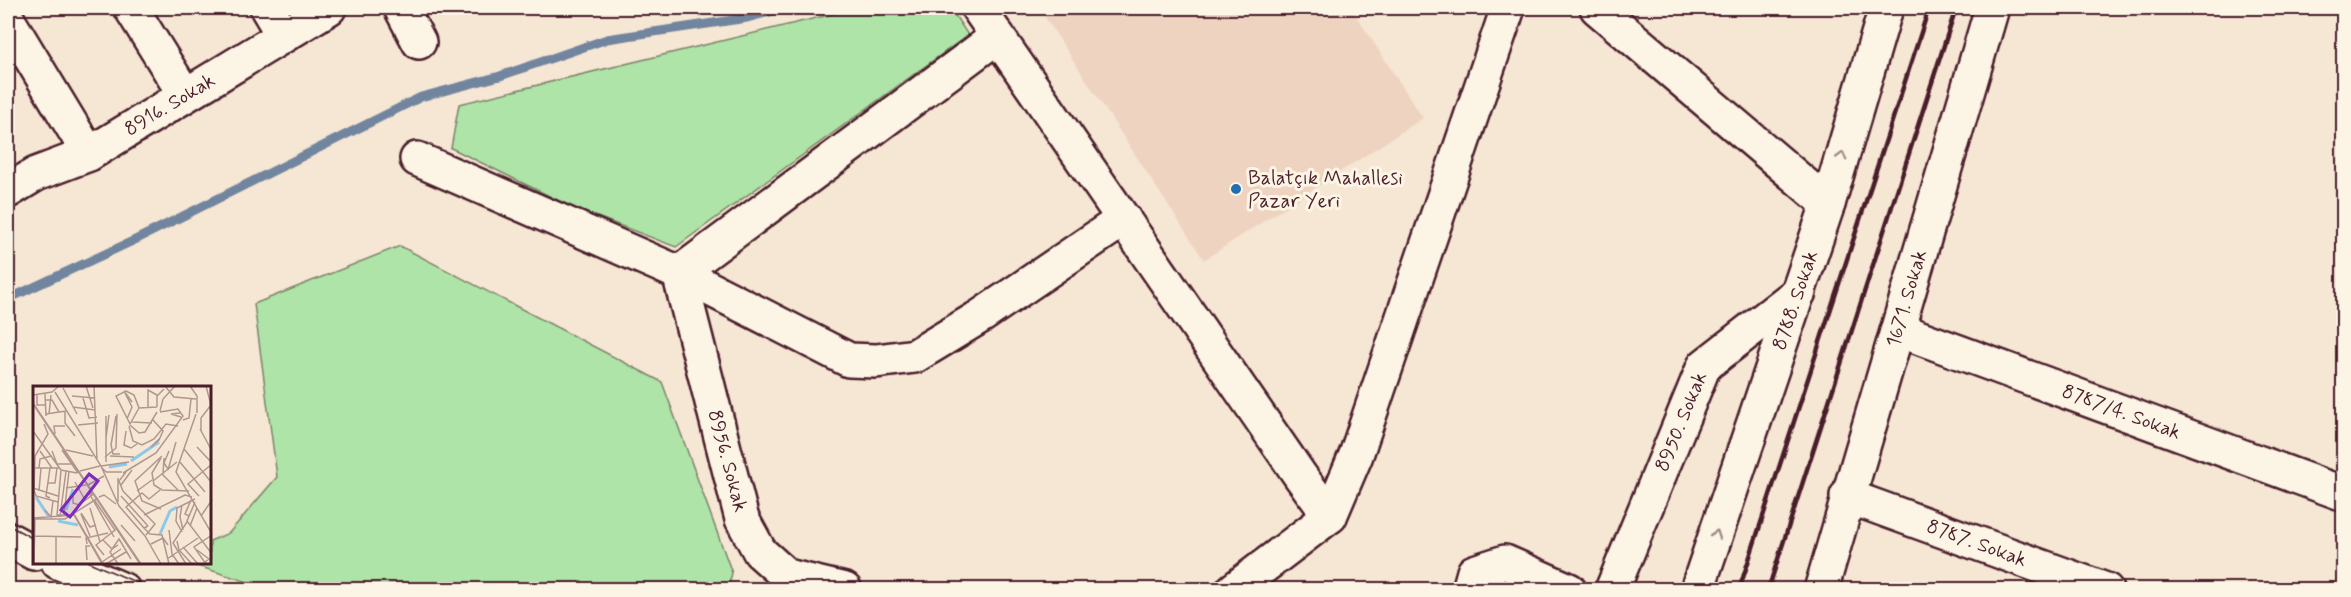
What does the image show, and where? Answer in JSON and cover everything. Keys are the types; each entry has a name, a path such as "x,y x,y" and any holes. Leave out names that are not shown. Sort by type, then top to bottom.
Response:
{"street":[{"path":"131,8 185,95"},
{"path":"267,8 283,35"},
{"name":"8916. Sokak","path":"8,191 36,174 89,154 329,8"},
{"path":"402,8 419,42"},
{"path":"978,8 1330,516"},
{"path":"1233,590 1330,516 1356,455 1508,8"},
{"path":"1597,8 1828,204"},
{"name":"8788. Sokak","path":"1697,590 1828,204 1886,8"},
{"name":"1671. Sokak","path":"1821,590 1992,8"},
{"path":"8,20 89,154"},
{"path":"679,273 998,36"},
{"path":"417,159 679,273 849,360 876,361 915,356 981,316 1124,219"},
{"name":"8956. Sokak","path":"679,273 742,519 760,552 781,583 845,590"},
{"name":"8950. Sokak","path":"1612,590 1704,366 1798,292"},
{"name":"8787/4. Sokak","path":"1899,330 2343,494"},
{"name":"8787. Sokak","path":"1847,496 2106,590"},
{"path":"8,539 33,552"},
{"path":"1469,590 1474,572 1505,562 1569,590"},
{"path":"63,564 123,590"}],"shaded area":[{"name":"Balatçık Mahallesi Pazar Yeri","path":"1039,8 1351,8 1423,118 1204,260"}],"green space":[{"path":"858,8 950,8 968,35 676,247 574,208 451,148 459,104"},
{"path":"400,246 662,382 732,573 728,589 273,590 191,564 212,564 212,540 229,533 277,477 254,304"}],"waterway":[{"path":"8,299 137,239 421,97 500,76 607,39 747,18 784,8"}],"tram line":[{"path":"8,525 33,538"},
{"path":"94,564 154,590"}],"railway":[{"path":"1739,590 1929,8"},
{"path":"1768,590 1956,8"}],"place":[{"name":"Balatçık Mahallesi Pazar Yeri","path":"1236,189"}]}
